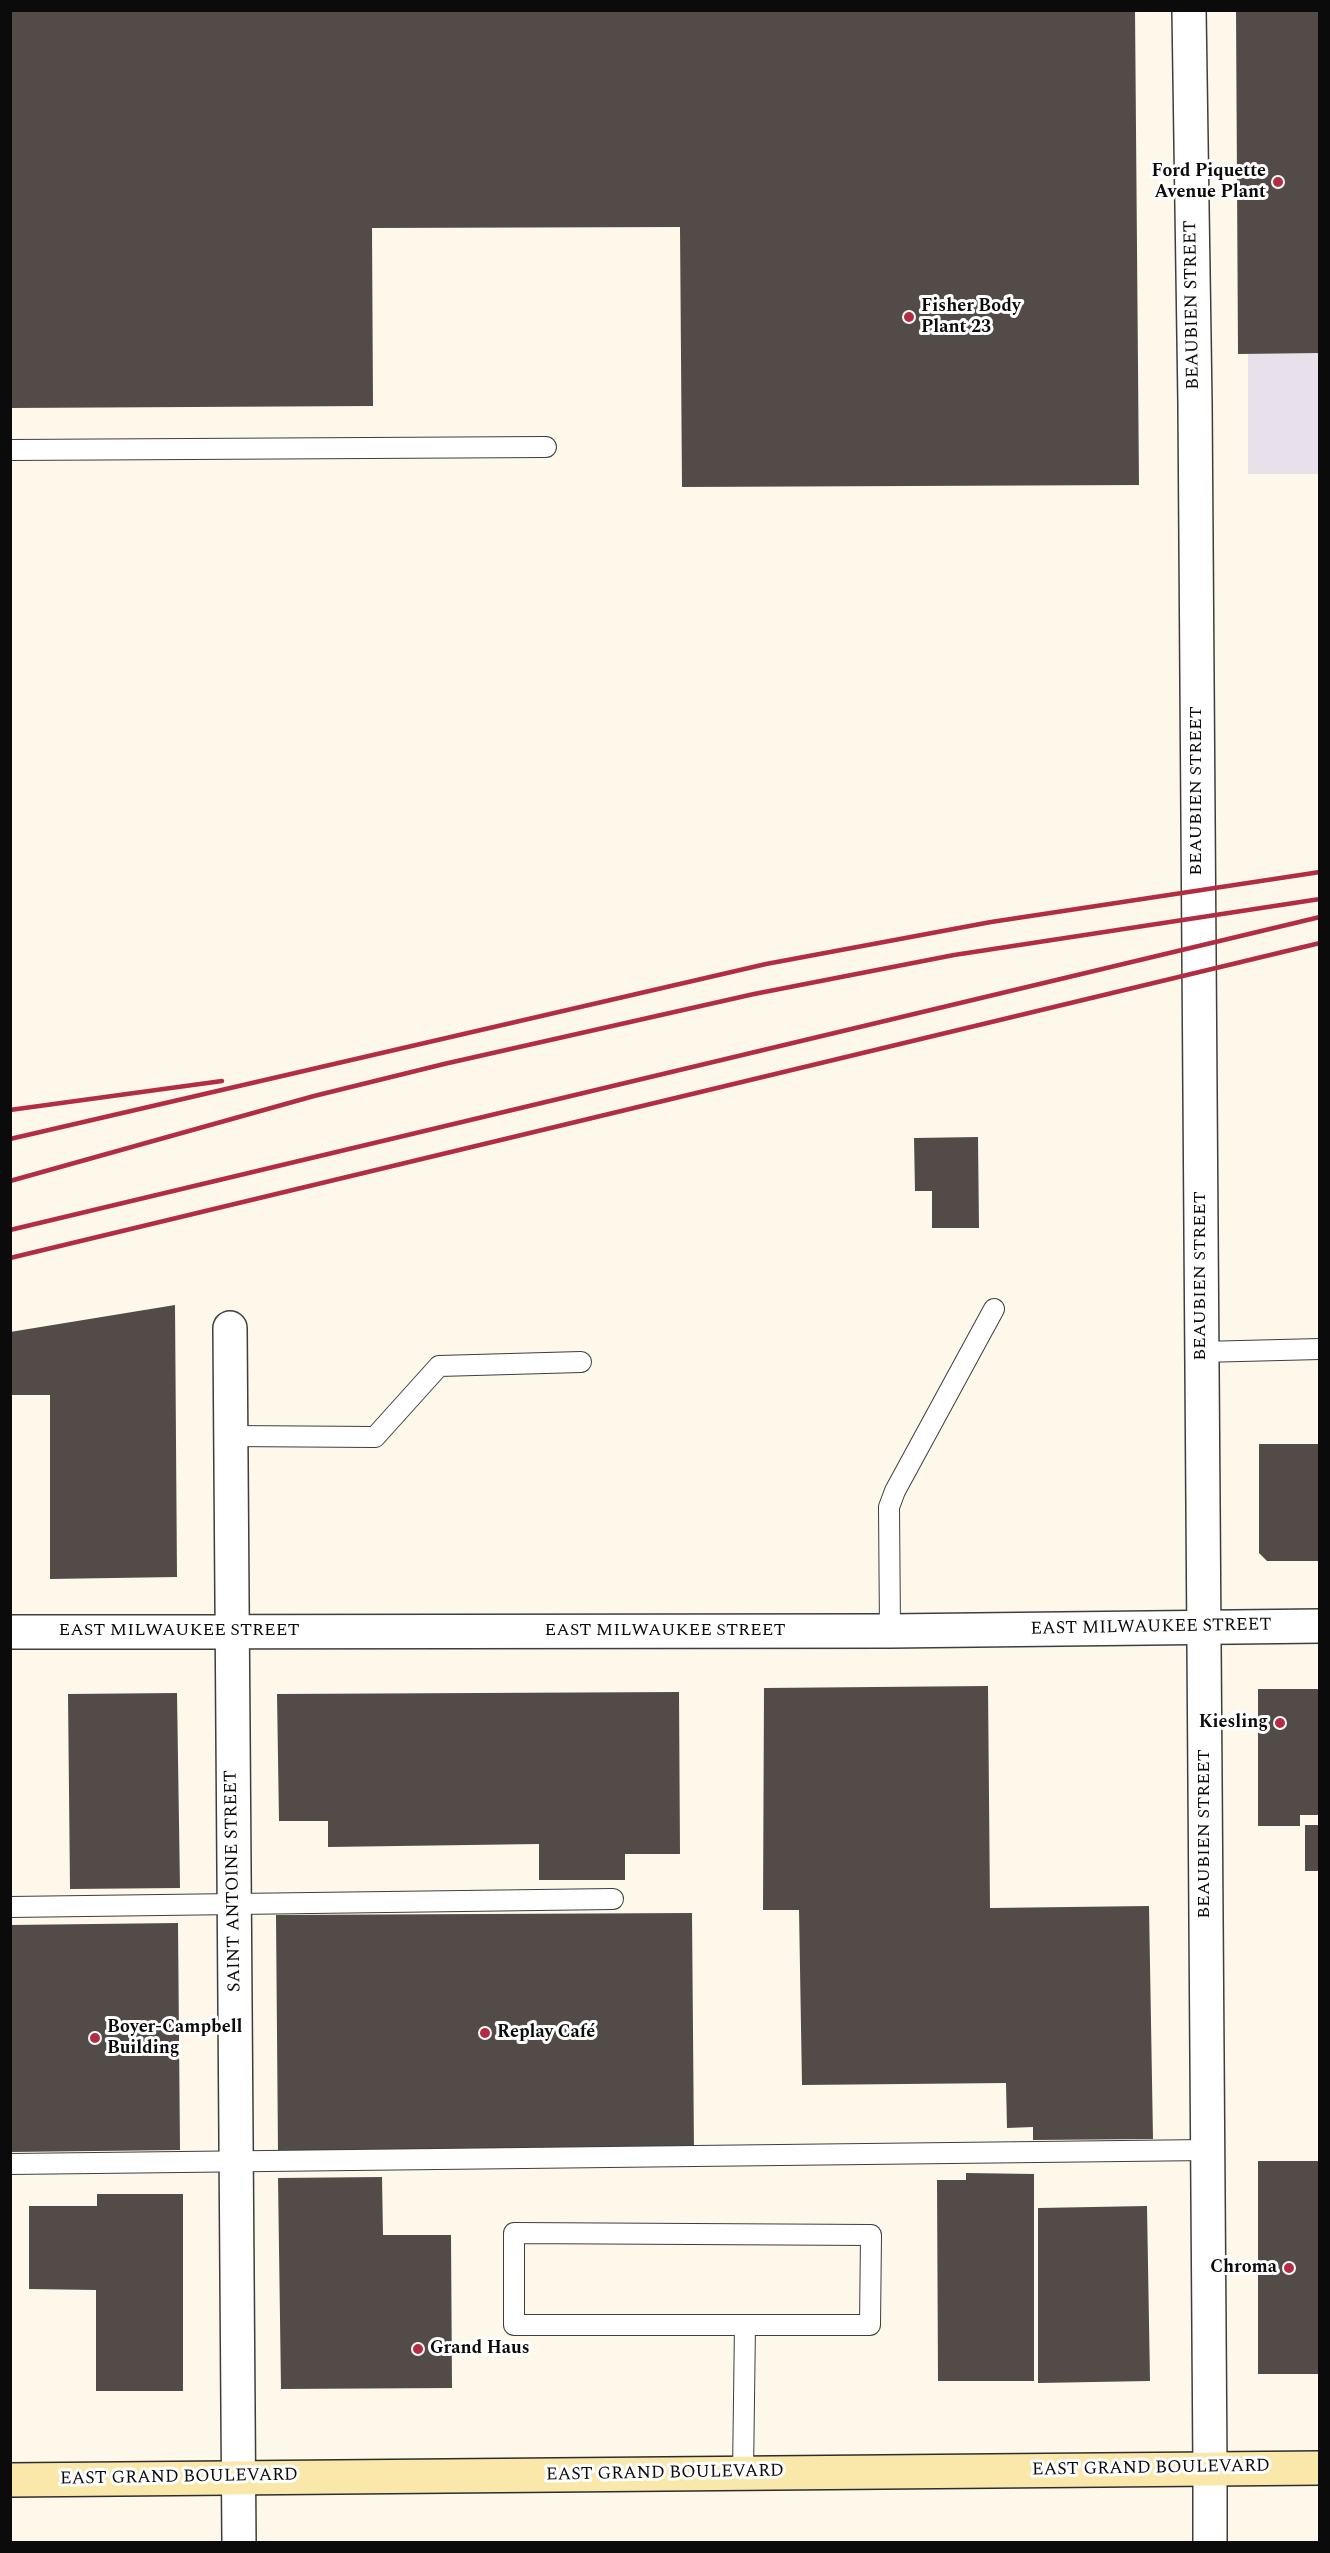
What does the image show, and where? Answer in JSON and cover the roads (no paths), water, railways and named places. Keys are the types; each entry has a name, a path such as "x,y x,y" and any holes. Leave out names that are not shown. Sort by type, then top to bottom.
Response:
{"main road":[{"name":"EAST GRAND BOULEVARD","path":"10,2480 1320,2468"}],"street":[{"name":"BEAUBIEN STREET","path":"1189,10 1195,405 1210,2542"},
{"name":"SAINT ANTOINE STREET","path":"230,1328 239,2542"},
{"name":"EAST MILWAUKEE STREET","path":"10,1632 1137,1630 1204,1626 1320,1626"}],"lane":[{"path":"10,450 546,447"},
{"path":"890,1631 890,1507 895,1491 994,1310"},
{"path":"1202,1352 1320,1349"},
{"path":"230,1436 375,1437 439,1366 581,1362"},
{"path":"10,1907 613,1899"},
{"path":"10,2164 1208,2150"},
{"path":"514,2234 871,2235 870,2325 745,2325 514,2325 514,2234"},
{"path":"743,2473 745,2325"}],"railway":[{"path":"10,1139 766,964 991,922 1320,872"},
{"path":"10,1181 314,1096 444,1064 754,994 954,955 1320,899"},
{"path":"10,1230 1320,917"},
{"path":"10,1258 1320,943"},
{"path":"10,1110 222,1081"}],"place":[{"name":"Ford Piquette Avenue Plant","path":"1278,182"},
{"name":"Fisher Body Plant 23","path":"909,317"},
{"name":"Kiesling","path":"1280,1723"},
{"name":"Replay Café","path":"485,2033"},
{"name":"Boyer-Campbell Building","path":"95,2038"},
{"name":"Chroma","path":"1289,2268"},
{"name":"Grand Haus","path":"418,2349"}]}
